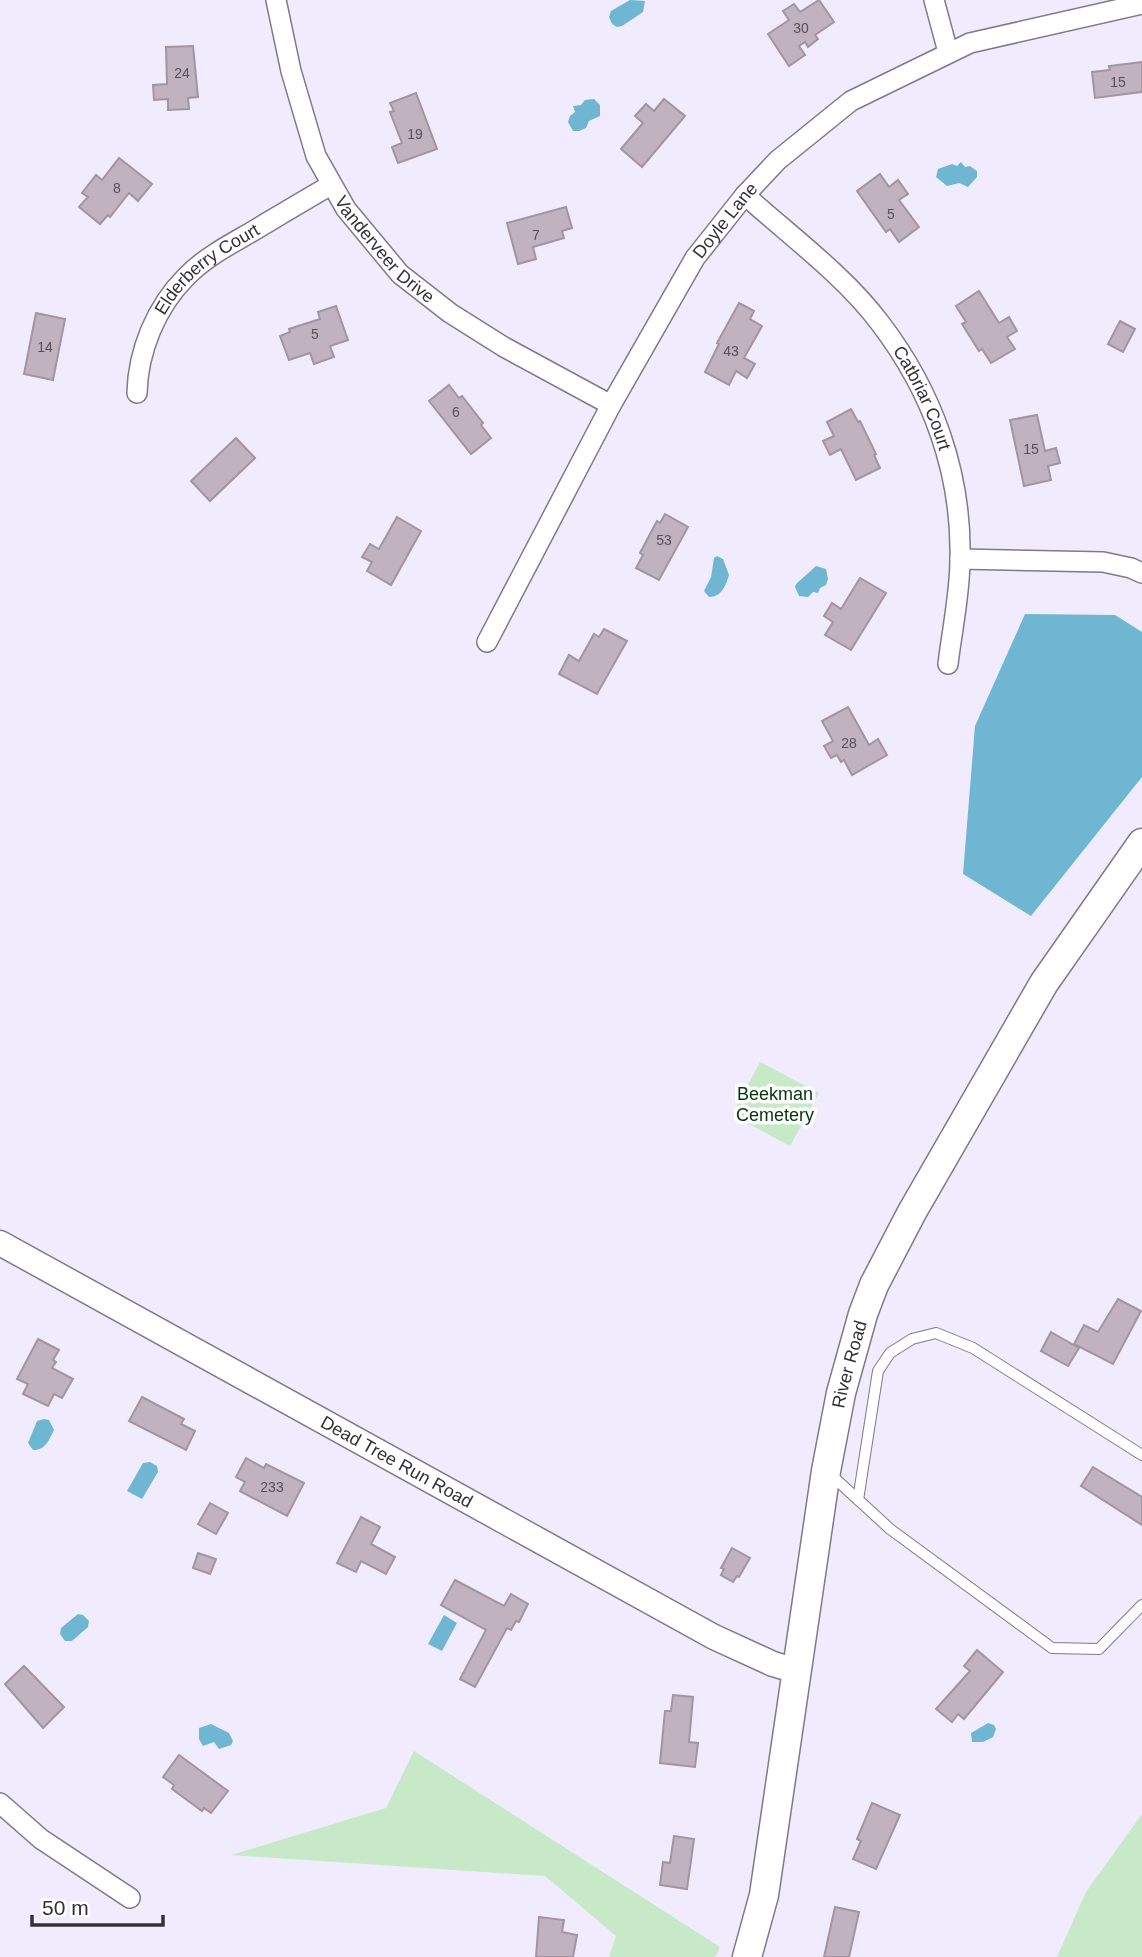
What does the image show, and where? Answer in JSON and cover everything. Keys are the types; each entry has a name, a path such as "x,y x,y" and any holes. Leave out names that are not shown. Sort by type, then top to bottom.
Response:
{"main road":[{"name":"River Road","path":"747,1957 764,1895 826,1471 841,1393 863,1314 874,1286 912,1212 1044,983 1142,843"}],"street":[{"name":"Vanderveer Drive","path":"276,0 291,71 316,156 346,209 400,274 461,320 504,347 611,405"},
{"path":"934,0 948,52"},
{"name":"Doyle Lane","path":"487,642 611,405 695,258 745,195 778,160 851,101 948,52 970,43 1142,4"},
{"name":"Elderberry Court","path":"137,393 138,373 148,336 164,305 186,276 218,251 331,185"},
{"name":"Catbriar Court","path":"745,195 839,279 879,321 920,382 937,419 957,499 960,559 948,664"},
{"path":"960,559 1103,562 1142,573"},
{"name":"Dead Tree Run Road","path":"0,1243 714,1637 773,1664 797,1671"},
{"path":"0,1803 41,1839 130,1898"}],"lane":[{"path":"858,1500 878,1371 890,1353 912,1339 936,1333 973,1349 1142,1455"},
{"path":"826,1471 890,1529 1052,1648 1099,1649 1142,1605"}],"green space":[{"name":"Beekman Cemetery","path":"760,1062 819,1093 790,1146 732,1115"},
{"path":"414,1751 720,1947 715,1957 609,1957 616,1936 545,1876 231,1855 386,1808"},
{"path":"1142,1814 1142,1957 1057,1957 1086,1892"}],"water":[{"path":"630,0 645,1 643,12 622,26 612,24 609,17 611,11"},
{"path":"594,99 600,105 600,116 589,121 586,128 573,131 568,122 575,112 573,106"},
{"path":"961,162 965,167 970,166 977,171 977,177 968,187 959,183 947,186 936,177 938,169 952,164 957,166"},
{"path":"717,556 723,559 729,575 720,593 709,597 704,591 711,577 714,558"},
{"path":"816,566 826,569 826,585 820,588 818,593 813,592 808,597 799,596 796,584"},
{"path":"1025,614 1115,615 1142,632 1142,777 1031,916 963,874 975,726"},
{"path":"49,1420 54,1430 44,1446 33,1450 28,1443 37,1421"},
{"path":"150,1462 157,1466 158,1472 142,1499 127,1491 143,1463"},
{"path":"78,1614 89,1621 88,1627 72,1641 65,1641 60,1634 61,1628"},
{"path":"444,1615 457,1623 442,1651 428,1644"},
{"path":"988,1723 996,1729 993,1737 983,1742 972,1742 971,1733"},
{"path":"211,1724 229,1733 233,1741 231,1745 219,1749 214,1742 203,1746 199,1739 199,1728"}],"building":[{"path":"819,0 834,22 815,35 818,39 808,47 805,42 799,46 805,55 789,66 768,34 789,20 783,11 794,4 800,12"},
{"path":"193,46 198,97 188,98 189,109 168,110 168,99 154,100 153,85 167,84 166,47"},
{"path":"1142,62 1142,92 1095,98 1092,72 1110,70 1109,66"},
{"path":"416,93 437,149 398,163 392,147 402,143 390,112 394,111 390,103"},
{"path":"664,99 685,116 642,167 621,149 643,123 635,116 646,104 654,111"},
{"path":"119,158 152,184 138,201 129,193 110,217 108,215 100,224 79,207 88,197 82,193 96,175 102,180"},
{"path":"880,174 889,187 898,180 908,194 899,200 919,227 899,242 890,229 886,232 857,191"},
{"path":"566,207 572,228 562,231 564,238 533,247 536,259 518,264 507,223"},
{"path":"979,291 999,323 1009,317 1017,331 1007,337 1015,349 991,363 982,349 979,351 962,324 966,322 956,306"},
{"path":"739,303 754,311 750,319 762,326 744,358 755,364 747,378 736,371 729,385 705,372"},
{"path":"336,306 348,340 330,346 334,357 314,364 310,353 289,360 280,336 290,332 289,329 320,319 318,312"},
{"path":"36,313 65,319 53,380 24,374"},
{"path":"1120,321 1135,329 1123,352 1108,344"},
{"path":"449,385 459,398 462,396 491,438 471,454 429,401"},
{"path":"851,409 858,422 860,421 880,468 856,480 841,449 830,455 823,441 834,436 827,422"},
{"path":"1037,415 1045,451 1056,448 1060,463 1048,466 1051,480 1024,486 1010,420"},
{"path":"236,438 255,458 210,501 191,481"},
{"path":"665,514 688,527 659,580 636,568 643,555 640,553 657,521 660,523"},
{"path":"397,517 421,531 391,585 367,571 372,562 362,557 370,544 379,549"},
{"path":"860,578 886,593 851,650 825,635 833,622 824,616 832,603 841,609"},
{"path":"604,629 627,641 597,694 559,674 569,655 579,661 594,634 599,637"},
{"path":"848,707 869,745 878,739 887,755 852,775 844,760 841,762 837,755 831,758 824,746 833,741 822,721"},
{"path":"1118,1299 1141,1311 1113,1364 1074,1344 1084,1325 1098,1332"},
{"path":"1051,1332 1079,1348 1068,1366 1041,1351"},
{"path":"38,1339 59,1350 52,1368 73,1379 62,1398 54,1394 48,1406 23,1394 28,1384 17,1379"},
{"path":"142,1397 184,1419 181,1424 195,1431 186,1450 129,1421"},
{"path":"246,1458 264,1468 266,1464 304,1483 287,1516 240,1491 245,1482 236,1477"},
{"path":"1093,1467 1142,1497 1142,1525 1081,1486"},
{"path":"210,1503 228,1513 216,1534 198,1524"},
{"path":"361,1517 380,1527 371,1544 395,1557 386,1574 361,1561 356,1572 337,1563"},
{"path":"732,1548 750,1558 733,1582 721,1575 724,1569 721,1568"},
{"path":"198,1553 216,1559 210,1574 193,1568"},
{"path":"455,1580 504,1606 511,1594 528,1604 519,1622 516,1621 511,1630 507,1628 475,1687 460,1679 486,1630 441,1605"},
{"path":"977,1650 1003,1672 964,1719 958,1714 952,1722 936,1709 970,1671 964,1666"},
{"path":"24,1666 64,1707 43,1728 5,1684"},
{"path":"673,1695 693,1697 689,1742 698,1743 695,1767 660,1763 665,1711 671,1711"},
{"path":"179,1755 228,1791 211,1813 204,1808 202,1811 172,1789 174,1785 163,1777"},
{"path":"872,1803 900,1815 876,1869 853,1859 861,1841 857,1839"},
{"path":"674,1836 694,1839 687,1889 660,1885 663,1862 670,1863"},
{"path":"835,1907 859,1912 849,1957 824,1957"},
{"path":"539,1917 564,1920 562,1932 577,1935 573,1957 536,1957"}]}
